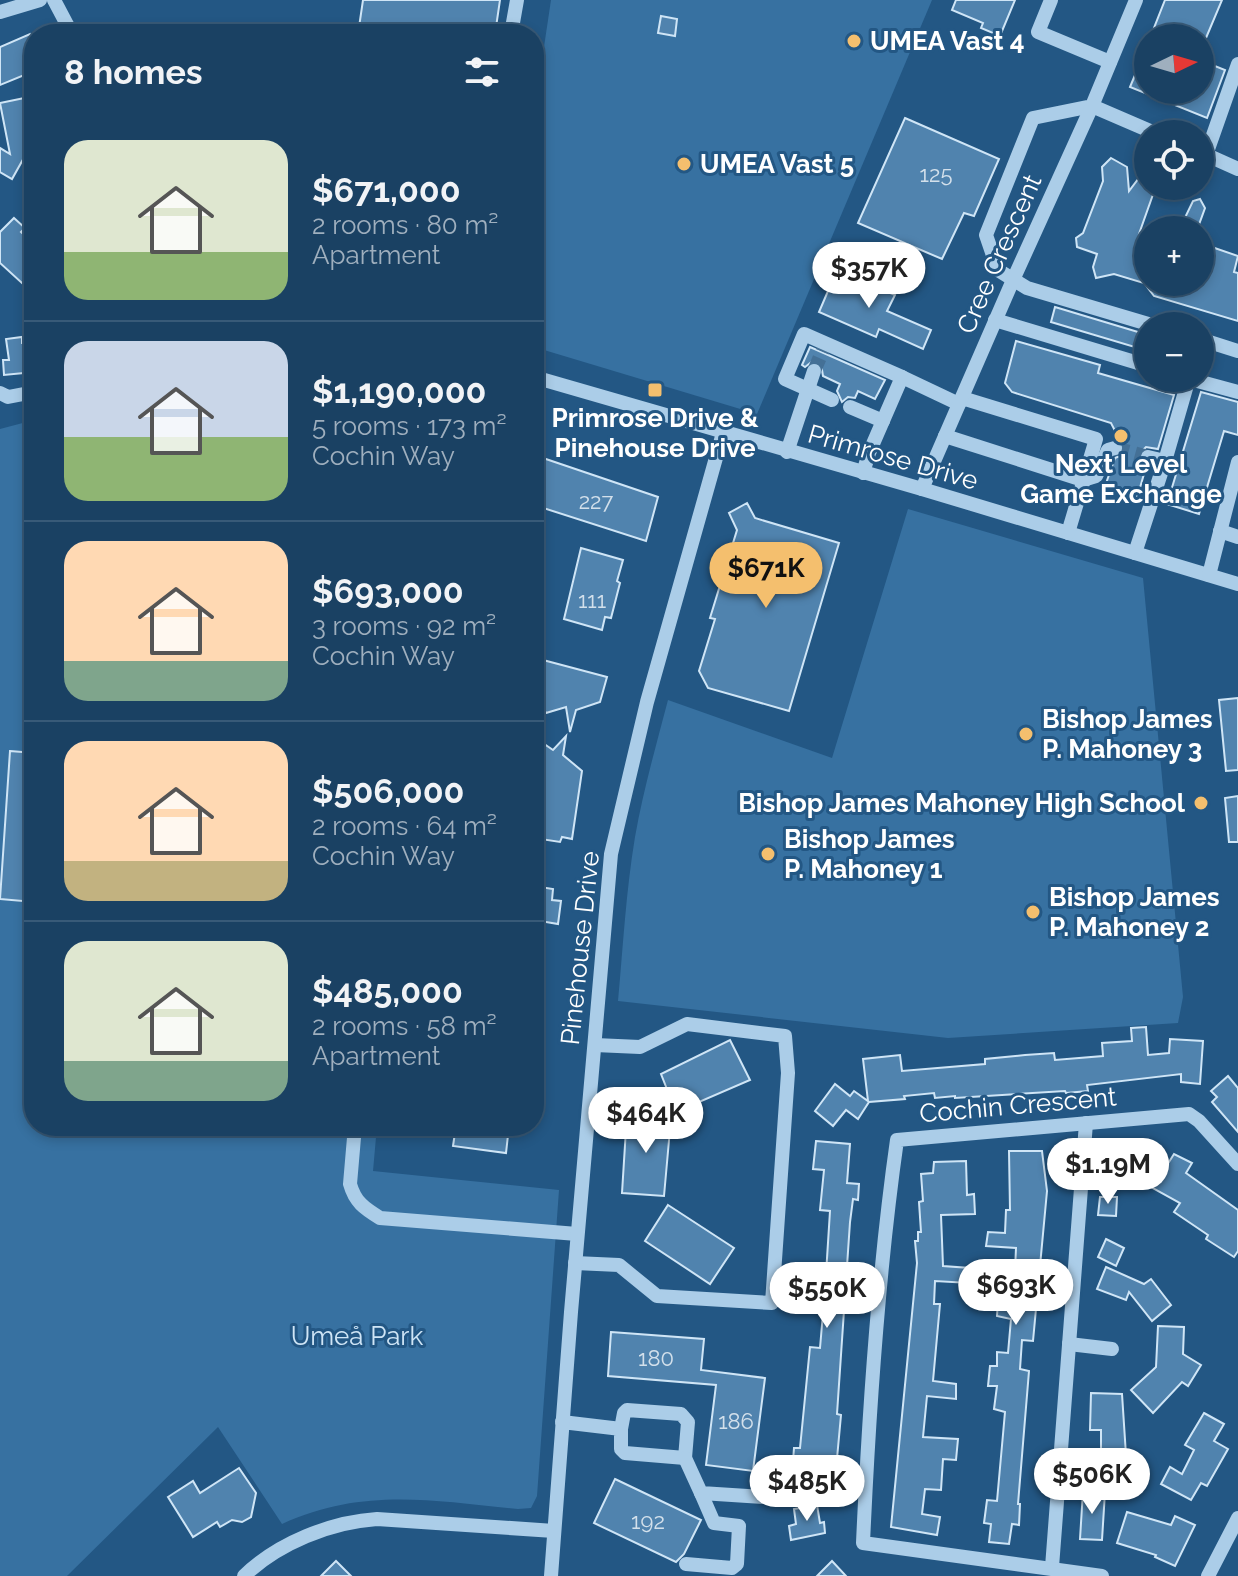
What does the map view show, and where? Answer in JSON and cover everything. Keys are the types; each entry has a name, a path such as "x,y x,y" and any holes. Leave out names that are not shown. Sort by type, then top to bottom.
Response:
{"street":[{"path":"0,12 40,0"},
{"path":"54,0 67,24"},
{"path":"513,24 517,0"},
{"path":"1051,0 1038,32 1110,62"},
{"name":"Cree Crescent","path":"922,489 1136,0"},
{"path":"1214,126 1238,64"},
{"path":"1134,124 1092,106 1033,118 986,235 998,270 1013,280 1027,288 1134,320"},
{"path":"1214,159 1238,169"},
{"path":"995,320 1134,362"},
{"path":"832,400 785,379 804,334 824,347 960,401 1096,439 1068,533"},
{"path":"1214,343 1238,351"},
{"path":"787,452 814,371"},
{"path":"863,473 902,377"},
{"name":"Primrose Drive","path":"544,380 1238,584"},
{"path":"1214,385 1238,392"},
{"path":"1135,553 1186,392"},
{"path":"0,393 8,397 24,394"},
{"path":"850,407 883,421"},
{"name":"Pinehouse Drive","path":"551,1576 577,1234 611,854 647,702 723,433"},
{"path":"945,436 1083,480 1096,476 1108,450 1115,448"},
{"path":"1148,457 1165,461"},
{"path":"1209,575 1220,531 1233,502 1238,462"},
{"path":"1220,531 1238,537"},
{"path":"575,1263 619,1265 657,1296 772,1303 788,1073 785,1036 687,1024 640,1047 595,1045"},
{"name":"Cochin Crescent","path":"1102,1576 863,1543 889,1194 897,1140 1189,1114 1238,1164"},
{"path":"1052,1567 1086,1123"},
{"path":"354,1136 352,1191 359,1206 380,1218 577,1234"},
{"path":"1069,1344 1112,1349"},
{"path":"685,1458 625,1453 621,1449 624,1413 627,1410 681,1414 688,1422 685,1458 714,1523 739,1526 737,1564 732,1568 686,1564"},
{"path":"562,1422 621,1429"},
{"path":"701,1493 763,1497"},
{"path":"1208,1576 1238,1518"},
{"path":"253,1573 299,1539 352,1521 377,1519 554,1531"}],"green space":[{"path":"551,0 932,0 757,414 544,350 544,47"},
{"name":"Umeå Park","path":"24,423 24,1136 376,1136 373,1171 559,1190 537,1496 531,1508 427,1500 370,1501 312,1512 282,1524 218,1427 67,1576 0,1576 0,429"},
{"path":"908,509 1143,578 1183,997 1178,1023 948,1038 618,1001 635,837 668,700 832,758"}],"building":[{"path":"363,0 500,0 496,24 359,24"},
{"path":"956,0 1015,0 1000,36 981,28 983,23 952,10"},
{"path":"1165,0 1222,0 1212,24 1156,24"},
{"path":"661,16 677,19 675,36 658,33"},
{"path":"24,37 24,75 0,85 0,47"},
{"path":"1214,66 1225,70 1214,99"},
{"path":"24,98 24,158 12,179 0,172 0,148 10,154 0,103"},
{"path":"1172,104 1212,104 1207,118"},
{"path":"905,118 999,159 974,216 964,213 942,259 858,223"},
{"path":"1111,158 1127,167 1129,191 1134,184 1134,200 1151,200 1145,216 1134,216 1134,280 1114,274 1096,278 1093,267 1097,254 1077,247 1076,238 1083,233 1103,181 1102,167"},
{"path":"1201,200 1205,208 1202,216 1186,216 1193,201"},
{"path":"14,218 24,227 21,232 24,235 24,285 0,263 0,232"},
{"path":"1214,248 1238,256 1234,272 1238,273 1238,321 1154,296 1214,296"},
{"path":"837,270 895,295 887,311 931,330 923,349 879,329 876,337 819,312"},
{"path":"1055,307 1134,331 1134,347 1051,322"},
{"path":"22,337 24,373 4,375 3,360 9,360 6,339"},
{"path":"1016,341 1100,365 1098,373 1134,383 1134,392 1174,395 1158,449 1146,447 1139,454 1139,461 1146,467 1137,498 1104,489 1115,458 1125,450 1111,423 1012,392 1005,383"},
{"path":"810,347 885,380 875,399 858,391 855,398 848,397 842,402 837,391 840,384 823,376 821,364 813,361 805,367 802,365"},
{"path":"1201,392 1238,402 1238,435 1224,431 1199,514 1167,504"},
{"path":"544,458 658,497 646,541 544,508"},
{"path":"747,503 755,518 839,543 789,711 708,688 699,671 715,619 710,618 737,530 729,513"},
{"path":"581,548 623,560 611,618 605,617 602,630 564,619"},
{"path":"544,660 607,677 600,702 576,710 570,732 566,707 546,713"},
{"path":"1238,698 1238,770 1226,771 1219,700"},
{"path":"566,736 563,755 582,771 572,839 562,837 560,842 544,840 544,744 553,750"},
{"path":"10,751 24,752 24,901 0,899"},
{"path":"1238,796 1238,842 1229,842 1225,798"},
{"path":"544,888 553,889 552,900 561,901 558,924 544,922"},
{"path":"1146,1027 1148,1055 1169,1053 1170,1039 1203,1041 1200,1084 1181,1082 1181,1074 1087,1085 1088,1091 1066,1093 955,1098 935,1098 934,1093 904,1096 905,1099 869,1102 858,1119 846,1110 833,1126 815,1111 835,1084 850,1096 854,1091 868,1101 863,1059 900,1055 902,1071 985,1064 985,1059 1025,1055 1054,1053 1055,1060 1103,1056 1102,1043 1132,1041 1131,1028"},
{"path":"730,1040 750,1080 676,1112 661,1074"},
{"path":"1228,1076 1238,1088 1238,1132 1212,1102 1217,1097 1211,1091"},
{"path":"627,1113 671,1118 664,1196 622,1193"},
{"path":"454,1136 508,1136 506,1153 453,1146"},
{"path":"816,1141 850,1144 847,1183 859,1184 858,1200 853,1199 850,1222 837,1414 841,1415 834,1491 791,1487 794,1448 800,1448 810,1347 820,1348 825,1290 830,1211 820,1210 824,1170 813,1169"},
{"path":"1009,1151 1042,1151 1047,1191 1033,1341 1022,1340 1020,1369 1029,1371 1019,1525 1012,1524 1009,1544 989,1542 991,1524 984,1523 987,1500 997,1501 1005,1412 994,1409 997,1386 988,1386 990,1366 997,1366 997,1352 1008,1353 1011,1319 997,1316 999,1287 990,1286 992,1270 1015,1270 1016,1248 986,1246 988,1232 1005,1233 1006,1210 1010,1210"},
{"path":"1111,1152 1150,1155 1151,1152 1169,1162 1174,1154 1192,1163 1186,1173 1238,1210 1238,1251 1234,1257 1174,1212 1180,1203 1133,1177 1132,1185 1108,1184"},
{"path":"966,1161 967,1195 974,1194 975,1214 941,1215 943,1266 970,1268 969,1283 935,1281 934,1304 940,1304 933,1381 956,1384 956,1399 927,1396 923,1437 958,1439 956,1460 943,1459 941,1490 925,1489 922,1514 940,1517 937,1535 891,1527 917,1263 915,1241 918,1241 918,1232 921,1232 921,1174 933,1173 934,1162"},
{"path":"1100,1197 1117,1197 1116,1216 1098,1215"},
{"path":"668,1205 734,1248 710,1284 645,1241"},
{"path":"1106,1239 1124,1248 1116,1266 1098,1257"},
{"path":"1106,1267 1144,1284 1151,1279 1171,1305 1152,1321 1129,1292 1126,1300 1097,1289"},
{"path":"1158,1326 1184,1327 1183,1354 1201,1365 1188,1386 1182,1382 1153,1413 1131,1390 1156,1367"},
{"path":"611,1332 704,1339 701,1370 765,1378 753,1471 706,1465 716,1385 608,1376"},
{"path":"1091,1393 1122,1394 1126,1455 1101,1456 1101,1430 1090,1430"},
{"path":"1204,1413 1224,1424 1214,1441 1228,1449 1207,1486 1201,1483 1191,1500 1161,1484 1170,1467 1182,1474 1194,1450 1185,1445"},
{"path":"239,1468 256,1493 251,1517 242,1522 232,1520 220,1527 217,1522 193,1537 168,1497 193,1481 200,1493"},
{"path":"615,1479 701,1520 684,1554 676,1562 594,1523"},
{"path":"1083,1491 1105,1492 1102,1540 1080,1539"},
{"path":"817,1505 825,1533 791,1540 789,1526 796,1524 794,1509"},
{"path":"1127,1512 1171,1525 1175,1516 1195,1525 1175,1566 1156,1555 1117,1543"},
{"path":"336,1561 351,1576 321,1576"},
{"path":"832,1561 846,1576 817,1576"}],"tunnel":[{"path":"814,371 823,350"},
{"path":"1115,448 1148,457"}],"place":[{"name":"UMEA Vast 4","path":"854,41"},
{"name":"UMEA Vast 5","path":"684,164"},
{"name":"Primrose Drive & Pinehouse Drive","path":"655,390"},
{"name":"Next Level Game Exchange","path":"1121,436"},
{"name":"Bishop James P. Mahoney 3","path":"1026,734"},
{"name":"Bishop James Mahoney High School","path":"1201,803"},
{"name":"Bishop James P. Mahoney 1","path":"768,854"},
{"name":"Bishop James P. Mahoney 2","path":"1033,912"}]}
